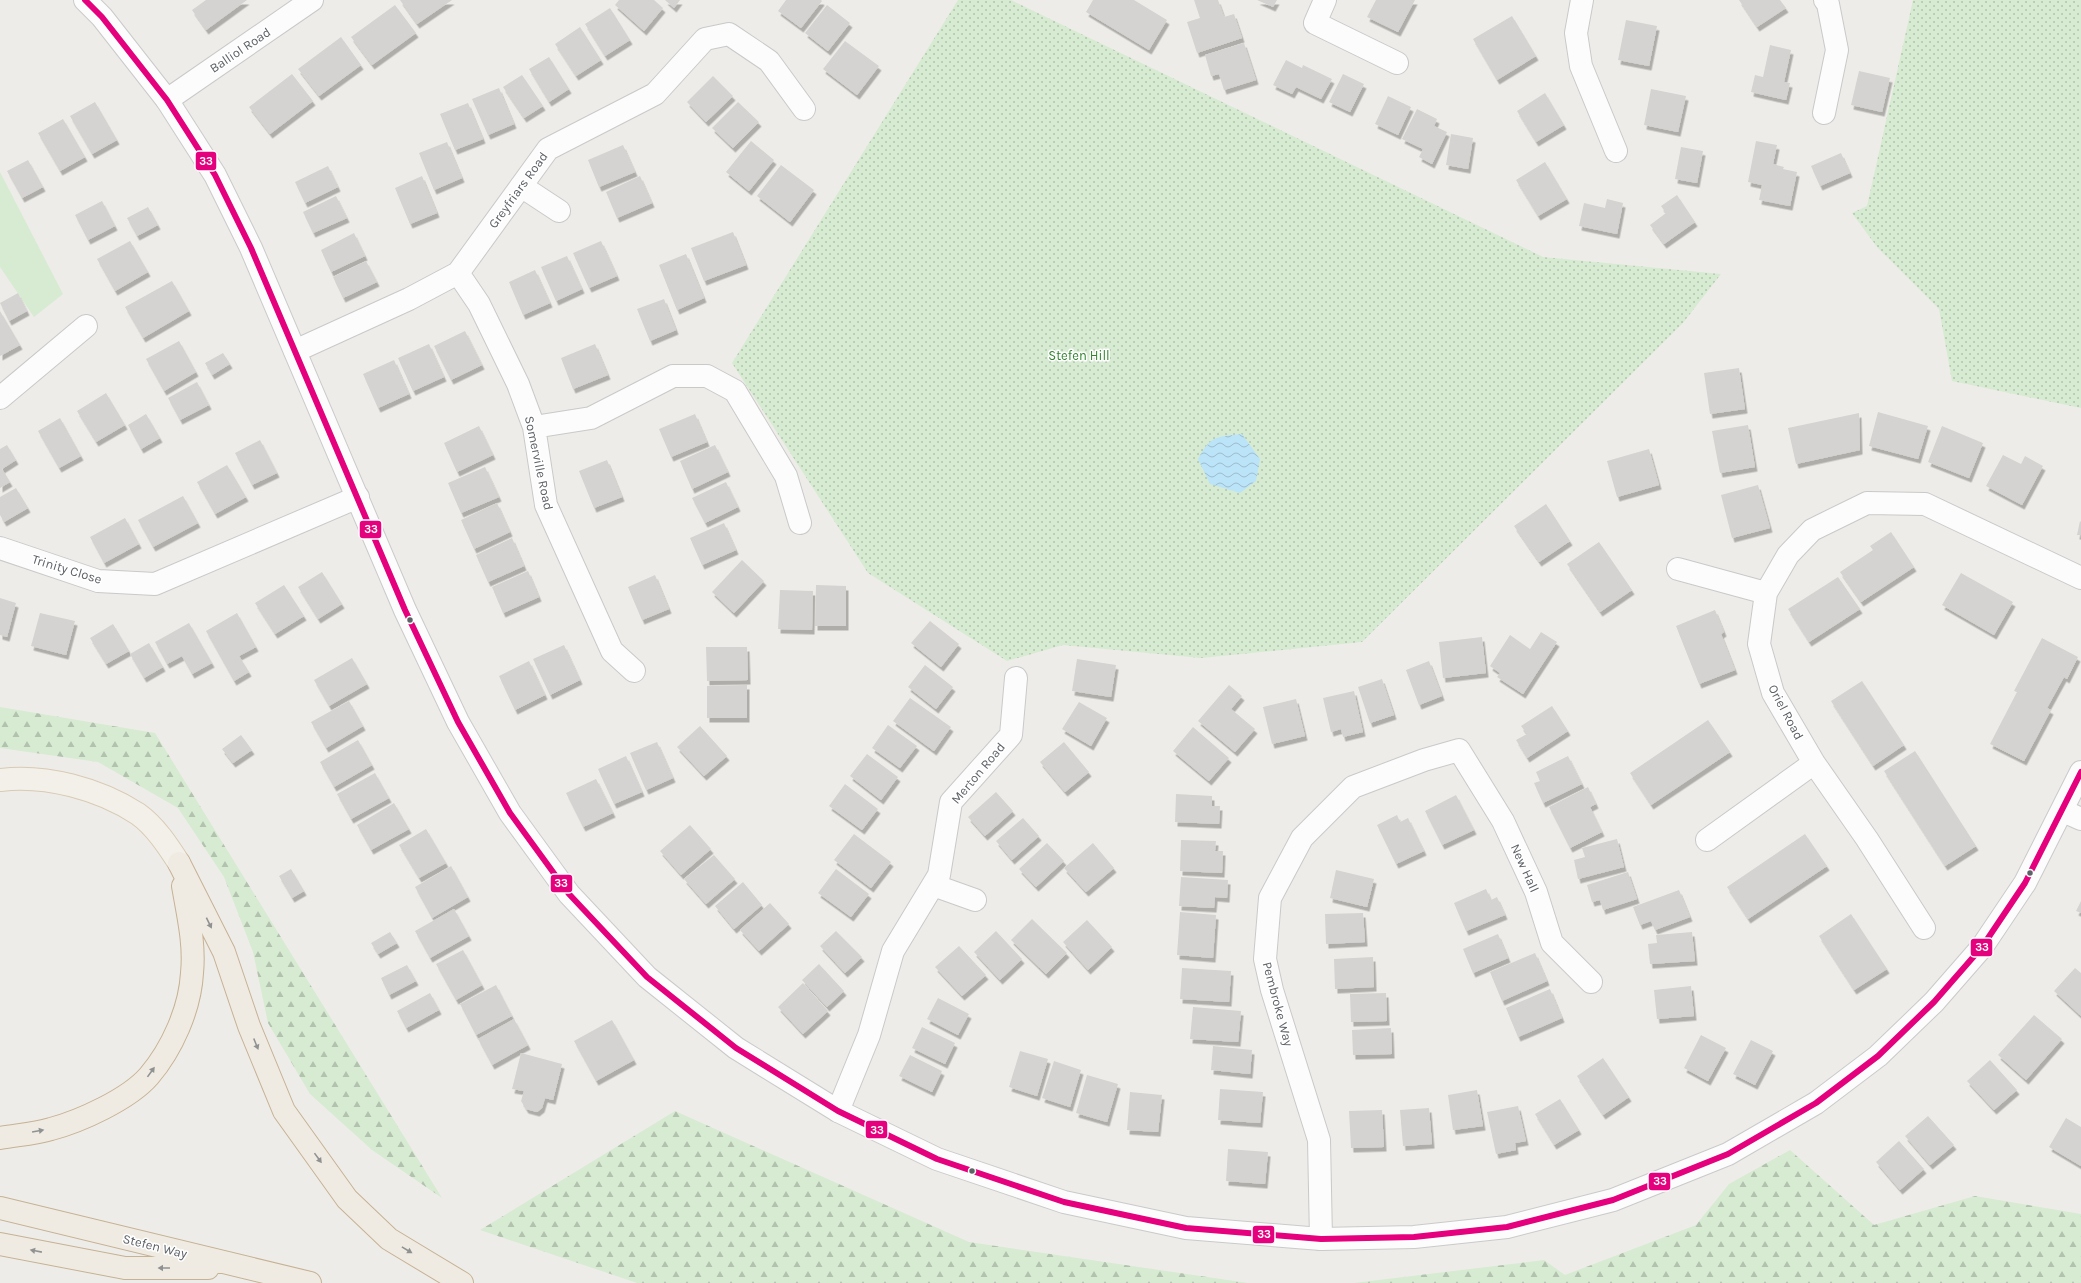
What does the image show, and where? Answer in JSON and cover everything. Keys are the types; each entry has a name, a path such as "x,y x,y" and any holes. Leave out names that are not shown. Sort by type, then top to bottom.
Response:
{"highway":[{"path":"0,1138 51,1129 88,1116 122,1098 149,1076 174,1038 185,1008 192,974 192,939 179,863"},
{"path":"179,863 224,952 249,1026 284,1111 347,1199 389,1239 462,1283"},
{"name":"Stefen Way","path":"0,1208 310,1283"},
{"path":"0,1244 125,1268 245,1268"}],"main road":[{"path":"0,780 44,780 78,788 110,799 139,815 162,838 179,863"}],"street":[{"path":"85,0 102,16 167,100 214,175 251,248 405,610 458,722 510,813 569,894 647,977 736,1048 838,1111 937,1159 1064,1202 1186,1228 1321,1239 1414,1237 1507,1227 1613,1200 1661,1182 1735,1150 1822,1098 1878,1056 1934,1002 1982,947 2072,815 2081,772"},
{"name":"Balliol Road","path":"167,100 312,0"},
{"path":"1325,0 1315,23 1397,64"},
{"path":"1582,0 1576,33 1581,66 1616,151"},
{"path":"1824,113 1837,50 1828,4 1825,0"},
{"name":"Greyfriars Road","path":"295,350 409,299 458,273 548,148 655,94 705,39 729,34 769,61 804,109"},
{"path":"521,186 559,211"},
{"name":"Somerville Road","path":"458,273 479,304 518,384 534,427 546,505 612,651 634,671"},
{"path":"0,398 86,326"},
{"path":"534,427 591,418 673,376 707,376 735,391 786,476 800,522"},
{"name":"Trinity Close","path":"0,548 98,582 154,584 358,497"},
{"name":"Oriel Road","path":"1924,928 1867,839 1814,764 1774,693 1759,644 1766,593 1788,555 1812,530 1867,503 1925,504 2081,578"},
{"path":"1678,569 1766,593"},
{"name":"Merton Road","path":"838,1111 869,1035 893,951 939,875 951,802 1012,735 1016,678"},
{"name":"New Hall","path":"1459,750 1503,821 1536,892 1552,942 1592,982"},
{"name":"Pembroke Way","path":"1321,1239 1319,1140 1272,990 1265,959 1270,898 1302,838 1353,787 1424,760 1459,750"},
{"path":"1707,840 1814,764"},
{"path":"933,886 975,900"}],"green space":[{"name":"Stefen Hill","path":"958,0 1011,0 1543,257 1721,274 1683,323 1362,642 1201,658 1063,645 1007,661 868,573 732,363"},
{"path":"1913,0 2081,0 2081,408 1952,381 1939,309 1877,247 1852,213 1867,206"},
{"path":"0,172 63,294 34,317 0,267"},
{"path":"0,707 155,733 442,1198 372,1150 310,1094 268,1023 253,952 224,877 178,808 98,762 0,748"},
{"path":"675,1111 969,1242 1248,1283 637,1283 480,1230"},
{"path":"1790,1150 1874,1225 1975,1196 2081,1214 2081,1283 1354,1283 1544,1260 1565,1275 1696,1225 1729,1184"}],"water":[{"path":"1242,434 1260,459 1256,481 1240,493 1210,484 1198,459 1203,451 1211,441 1215,439"}],"building":[{"path":"206,0 247,0 206,30 192,10"},
{"path":"400,0 452,0 417,24"},
{"path":"619,0 654,0 663,8 644,31 615,5"},
{"path":"665,0 680,0 674,8"},
{"path":"786,0 822,1 801,28 778,11"},
{"path":"1093,0 1134,0 1167,20 1149,50 1086,12"},
{"path":"1194,0 1218,0 1224,17 1234,14 1242,38 1197,53 1187,22 1200,18"},
{"path":"1257,0 1277,0 1273,7"},
{"path":"1376,0 1415,0 1398,32 1367,17"},
{"path":"1739,0 1780,0 1786,8 1757,27"},
{"path":"395,5 416,33 372,65 351,37"},
{"path":"827,5 850,23 828,51 805,33"},
{"path":"610,8 630,40 605,56 585,24"},
{"path":"1512,16 1536,56 1497,80 1473,39"},
{"path":"1626,20 1657,26 1649,66 1618,60"},
{"path":"580,27 601,60 576,76 555,44"},
{"path":"341,37 361,65 319,96 298,69"},
{"path":"845,41 879,66 857,95 823,69"},
{"path":"1244,43 1256,80 1224,90 1219,74 1211,76 1205,55"},
{"path":"1770,45 1791,50 1784,82 1790,83 1786,100 1751,92 1755,75 1763,77"},
{"path":"549,57 569,89 549,102 529,69"},
{"path":"1286,60 1302,68 1303,65 1332,79 1321,99 1296,87 1292,94 1273,85"},
{"path":"1859,71 1890,78 1882,112 1851,105"},
{"path":"292,74 313,101 270,134 249,107"},
{"path":"1343,74 1364,84 1350,112 1329,102"},
{"path":"522,75 543,106 524,118 503,87"},
{"path":"713,76 733,96 706,122 687,102"},
{"path":"499,88 514,124 488,135 472,99"},
{"path":"1651,89 1686,96 1678,132 1644,125"},
{"path":"1545,93 1564,125 1536,142 1517,111"},
{"path":"1388,96 1411,107 1398,135 1375,124"},
{"path":"95,102 117,140 92,154 70,116"},
{"path":"738,102 759,122 733,148 712,128"},
{"path":"468,103 483,139 455,150 440,114"},
{"path":"1417,109 1437,119 1434,126 1447,132 1432,164 1419,157 1423,149 1402,139"},
{"path":"63,119 85,157 60,171 38,133"},
{"path":"1451,134 1473,138 1468,169 1446,165"},
{"path":"751,141 774,160 749,191 726,172"},
{"path":"1756,141 1777,145 1773,164 1784,167 1783,169 1797,172 1790,206 1759,200 1762,185 1748,182"},
{"path":"447,142 462,178 434,190 419,153"},
{"path":"623,145 635,172 599,187 588,160"},
{"path":"1681,147 1703,151 1697,183 1675,179"},
{"path":"1841,153 1850,173 1820,186 1811,166"},
{"path":"28,160 43,187 22,198 7,171"},
{"path":"1545,162 1567,199 1538,216 1516,180"},
{"path":"781,165 814,190 790,222 757,196"},
{"path":"328,166 338,187 305,203 295,182"},
{"path":"422,176 437,213 410,224 395,188"},
{"path":"640,176 652,203 617,218 606,192"},
{"path":"1677,195 1695,222 1664,244 1650,225 1666,213 1661,206"},
{"path":"336,196 347,218 313,233 303,212"},
{"path":"1607,199 1623,203 1617,234 1579,226 1584,203 1605,208"},
{"path":"102,201 115,226 88,240 75,215"},
{"path":"148,207 158,225 137,236 127,218"},
{"path":"733,232 746,265 704,281 691,248"},
{"path":"354,233 365,256 331,272 321,250"},
{"path":"130,241 148,272 115,291 97,259"},
{"path":"601,241 617,276 589,288 573,253"},
{"path":"686,254 704,298 677,310 659,265"},
{"path":"567,256 582,289 556,301 541,267"},
{"path":"366,261 377,282 343,298 333,277"},
{"path":"535,270 550,303 523,315 509,282"},
{"path":"172,281 189,311 143,338 125,307"},
{"path":"18,293 27,311 9,321 0,303"},
{"path":"664,299 676,330 650,341 637,309"},
{"path":"0,311 20,345 0,356"},
{"path":"465,331 482,365 451,380 434,346"},
{"path":"179,341 196,372 164,391 146,359"},
{"path":"429,344 444,377 413,391 398,358"},
{"path":"595,344 608,375 573,389 561,358"},
{"path":"223,353 230,364 212,375 205,363"},
{"path":"394,360 409,394 378,408 363,374"},
{"path":"1739,368 1745,409 1710,414 1704,373"},
{"path":"197,382 209,405 180,420 168,398"},
{"path":"106,393 125,425 96,442 77,411"},
{"path":"1878,412 1928,426 1918,459 1869,446"},
{"path":"1859,413 1860,450 1796,464 1788,428"},
{"path":"146,414 160,438 141,449 128,425"},
{"path":"695,414 707,442 671,457 659,429"},
{"path":"60,418 81,456 59,468 38,431"},
{"path":"1748,425 1755,467 1720,473 1712,431"},
{"path":"479,426 493,455 457,472 444,443"},
{"path":"1942,426 1983,443 1969,478 1928,462"},
{"path":"260,440 277,473 252,485 235,453"},
{"path":"7,445 16,460 2,469 10,482 0,488 0,449"},
{"path":"715,445 728,472 692,489 680,461"},
{"path":"1649,449 1659,485 1617,497 1607,461"},
{"path":"2003,455 2021,464 2025,456 2043,466 2022,505 1986,486"},
{"path":"607,460 622,497 594,508 579,471"},
{"path":"227,465 246,497 215,514 197,482"},
{"path":"485,467 499,497 461,513 448,483"},
{"path":"726,482 738,507 705,523 692,498"},
{"path":"1758,485 1770,528 1732,538 1721,495"},
{"path":"16,488 28,508 4,522 0,515 0,497"},
{"path":"183,496 198,523 153,547 138,520"},
{"path":"497,503 510,532 474,549 461,520"},
{"path":"1546,504 1570,541 1539,562 1514,526"},
{"path":"125,518 139,544 104,563 90,537"},
{"path":"2080,521 2081,535 2077,535"},
{"path":"724,523 736,550 702,565 690,538"},
{"path":"1891,532 1914,567 1861,602 1840,572 1873,550 1870,546"},
{"path":"512,538 524,566 488,582 476,555"},
{"path":"1599,542 1632,590 1600,612 1567,564"},
{"path":"742,560 764,581 734,613 712,592"},
{"path":"528,571 539,597 503,613 492,587"},
{"path":"322,572 342,604 318,619 298,587"},
{"path":"1961,573 2013,602 1994,635 1942,605"},
{"path":"655,575 669,609 642,620 628,587"},
{"path":"1838,577 1860,609 1809,642 1788,609"},
{"path":"284,585 304,616 275,634 255,603"},
{"path":"816,585 846,586 846,626 815,626"},
{"path":"780,590 813,591 812,630 778,629"},
{"path":"0,598 16,603 7,637 0,635"},
{"path":"1715,610 1724,632 1721,634 1735,670 1699,684 1676,626"},
{"path":"40,613 75,621 66,655 31,646"},
{"path":"237,613 256,647 239,656 249,672 234,681 206,631"},
{"path":"930,621 959,644 941,667 911,643"},
{"path":"189,623 212,663 192,674 182,656 167,664 155,642"},
{"path":"113,624 129,651 106,664 90,638"},
{"path":"1541,632 1557,642 1523,694 1497,677 1500,673 1490,666 1510,635 1530,649"},
{"path":"1482,637 1486,673 1443,678 1439,642"},
{"path":"2042,638 2078,657 2067,679 2064,677 2047,708 2051,710 2024,761 1990,744 2017,692 2014,691"},
{"path":"149,643 163,667 144,678 130,654"},
{"path":"564,645 580,680 550,695 533,659"},
{"path":"706,647 747,647 748,680 707,681"},
{"path":"352,658 367,684 329,706 314,680"},
{"path":"1077,659 1116,665 1111,697 1072,691"},
{"path":"529,661 545,695 515,710 499,676"},
{"path":"1429,661 1442,696 1419,705 1406,670"},
{"path":"925,665 953,687 936,709 908,687"},
{"path":"1382,679 1394,715 1370,723 1358,687"},
{"path":"1862,681 1904,745 1873,766 1831,701"},
{"path":"747,685 747,718 707,718 707,686"},
{"path":"1229,685 1242,696 1231,709 1255,729 1235,752 1198,721"},
{"path":"1354,691 1363,732 1343,737 1341,729 1331,732 1323,698"},
{"path":"910,698 951,727 934,751 893,721"},
{"path":"1296,699 1305,736 1272,744 1263,707"},
{"path":"349,701 363,726 326,748 311,722"},
{"path":"1079,702 1107,718 1091,746 1062,729"},
{"path":"1552,706 1568,731 1527,758 1516,740 1527,734 1521,726"},
{"path":"1708,720 1730,752 1651,805 1630,773"},
{"path":"888,725 917,746 900,768 872,748"},
{"path":"700,726 727,756 704,776 677,747"},
{"path":"1193,727 1229,758 1209,781 1173,751"},
{"path":"241,735 252,750 233,763 222,749"},
{"path":"358,740 372,765 334,787 320,762"},
{"path":"657,742 673,778 646,790 630,753"},
{"path":"1064,742 1089,772 1065,792 1040,762"},
{"path":"1915,751 1976,846 1945,866 1884,771"},
{"path":"867,754 898,777 881,800 850,776"},
{"path":"626,756 642,792 614,804 598,769"},
{"path":"1568,756 1582,784 1543,803 1534,783 1540,781 1536,772"},
{"path":"375,773 389,798 351,819 337,794"},
{"path":"596,779 613,813 583,827 566,793"},
{"path":"845,784 878,809 862,830 829,806"},
{"path":"1588,787 1596,804 1590,807 1602,832 1570,848 1549,807"},
{"path":"996,792 1013,811 985,836 968,817"},
{"path":"1176,794 1212,796 1212,806 1220,806 1219,824 1175,822"},
{"path":"1456,795 1474,830 1442,845 1425,811"},
{"path":"394,803 409,829 371,850 357,825"},
{"path":"1397,815 1400,822 1408,818 1424,851 1396,864 1377,825"},
{"path":"1023,818 1039,836 1012,860 996,841"},
{"path":"690,825 711,849 681,875 660,851"},
{"path":"426,829 446,863 419,878 399,845"},
{"path":"854,834 891,862 871,888 834,860"},
{"path":"1805,834 1827,866 1748,919 1727,887"},
{"path":"1617,839 1624,867 1578,879 1574,860 1585,857 1582,848"},
{"path":"1181,840 1216,841 1215,851 1223,851 1222,873 1180,871"},
{"path":"1047,843 1064,861 1036,887 1019,869"},
{"path":"1093,843 1114,868 1086,892 1064,868"},
{"path":"714,855 735,879 706,904 684,879"},
{"path":"451,866 468,897 432,918 415,887"},
{"path":"291,869 304,891 292,898 279,876"},
{"path":"836,869 869,894 851,917 818,893"},
{"path":"1336,870 1374,879 1367,907 1330,898"},
{"path":"1628,872 1637,899 1603,910 1600,900 1592,902 1587,885"},
{"path":"1181,877 1228,880 1227,898 1215,897 1214,908 1179,906"},
{"path":"743,882 762,905 734,929 715,906"},
{"path":"1486,889 1491,900 1497,897 1505,915 1466,931 1454,903"},
{"path":"1679,890 1690,917 1655,930 1651,921 1640,925 1633,907"},
{"path":"2081,901 2081,913 2076,911"},
{"path":"770,903 789,924 759,951 740,930"},
{"path":"454,909 469,936 430,958 415,931"},
{"path":"1180,912 1216,915 1213,958 1177,955"},
{"path":"1363,913 1365,942 1326,944 1325,914"},
{"path":"1851,914 1887,969 1854,990 1819,936"},
{"path":"1032,919 1067,953 1046,974 1011,940"},
{"path":"1087,920 1112,947 1088,970 1063,942"},
{"path":"836,931 862,957 845,973 820,946"},
{"path":"996,931 1022,959 1000,980 974,952"},
{"path":"390,932 397,943 378,954 371,943"},
{"path":"1692,932 1695,961 1650,964 1648,944 1657,943 1656,935"},
{"path":"1498,934 1508,958 1473,973 1463,949"},
{"path":"959,946 986,975 962,996 935,967"},
{"path":"463,950 482,985 456,1000 436,964"},
{"path":"1535,953 1547,981 1502,1001 1490,972"},
{"path":"1373,957 1374,987 1335,989 1334,959"},
{"path":"819,964 844,991 827,1007 802,980"},
{"path":"407,965 416,981 389,995 381,978"},
{"path":"1182,968 1231,971 1229,1002 1180,999"},
{"path":"2075,968 2081,973 2081,1016 2054,991"},
{"path":"803,983 828,1011 803,1034 778,1007"},
{"path":"496,985 512,1016 476,1035 460,1004"},
{"path":"1691,986 1694,1016 1657,1019 1654,990"},
{"path":"1550,989 1562,1018 1518,1037 1506,1008"},
{"path":"430,993 439,1010 406,1028 397,1011"},
{"path":"1386,993 1387,1021 1351,1022 1350,994"},
{"path":"938,998 969,1014 958,1035 927,1019"},
{"path":"1193,1007 1241,1011 1238,1042 1190,1039"},
{"path":"2034,1015 2062,1039 2026,1080 1998,1055"},
{"path":"514,1019 528,1045 492,1065 478,1039"},
{"path":"612,1020 634,1060 596,1081 574,1041"},
{"path":"922,1027 955,1043 945,1064 912,1048"},
{"path":"1391,1028 1392,1054 1353,1055 1352,1030"},
{"path":"1701,1035 1726,1048 1708,1081 1684,1068"},
{"path":"1751,1040 1773,1051 1755,1085 1733,1074"},
{"path":"1213,1046 1252,1050 1250,1074 1211,1070"},
{"path":"1020,1051 1048,1059 1037,1096 1009,1087"},
{"path":"521,1053 562,1064 553,1100 545,1098 542,1108 537,1112 526,1109 521,1101 524,1091 512,1089"},
{"path":"910,1055 942,1071 932,1092 899,1076"},
{"path":"1603,1058 1629,1097 1603,1115 1577,1076"},
{"path":"1990,1060 2017,1090 1994,1110 1967,1081"},
{"path":"1054,1061 1081,1070 1070,1107 1042,1098"},
{"path":"1087,1075 1118,1084 1107,1122 1076,1113"},
{"path":"1220,1089 1263,1092 1260,1123 1218,1120"},
{"path":"1477,1090 1483,1126 1453,1130 1448,1095"},
{"path":"1130,1092 1162,1095 1158,1132 1127,1130"},
{"path":"1560,1099 1579,1130 1554,1145 1535,1114"},
{"path":"1518,1106 1526,1141 1515,1143 1516,1150 1496,1154 1487,1112"},
{"path":"1429,1108 1432,1144 1403,1146 1400,1110"},
{"path":"1382,1110 1384,1147 1351,1148 1349,1111"},
{"path":"1928,1116 1954,1145 1930,1165 1905,1136"},
{"path":"2066,1118 2081,1127 2081,1166 2049,1147"},
{"path":"1899,1141 1924,1169 1900,1190 1876,1162"},
{"path":"1228,1149 1268,1152 1265,1184 1226,1181"}],"transit line":[{"name":"33","path":"85,0 102,17 167,100 215,175 251,248 405,610 458,722 510,813 569,894 647,977 736,1048 838,1111 937,1159 1064,1202 1186,1228 1321,1239 1414,1237 1507,1227 1613,1200 1728,1154 1816,1103 1878,1056 1934,1002 1982,947 2025,883 2081,772"}]}
